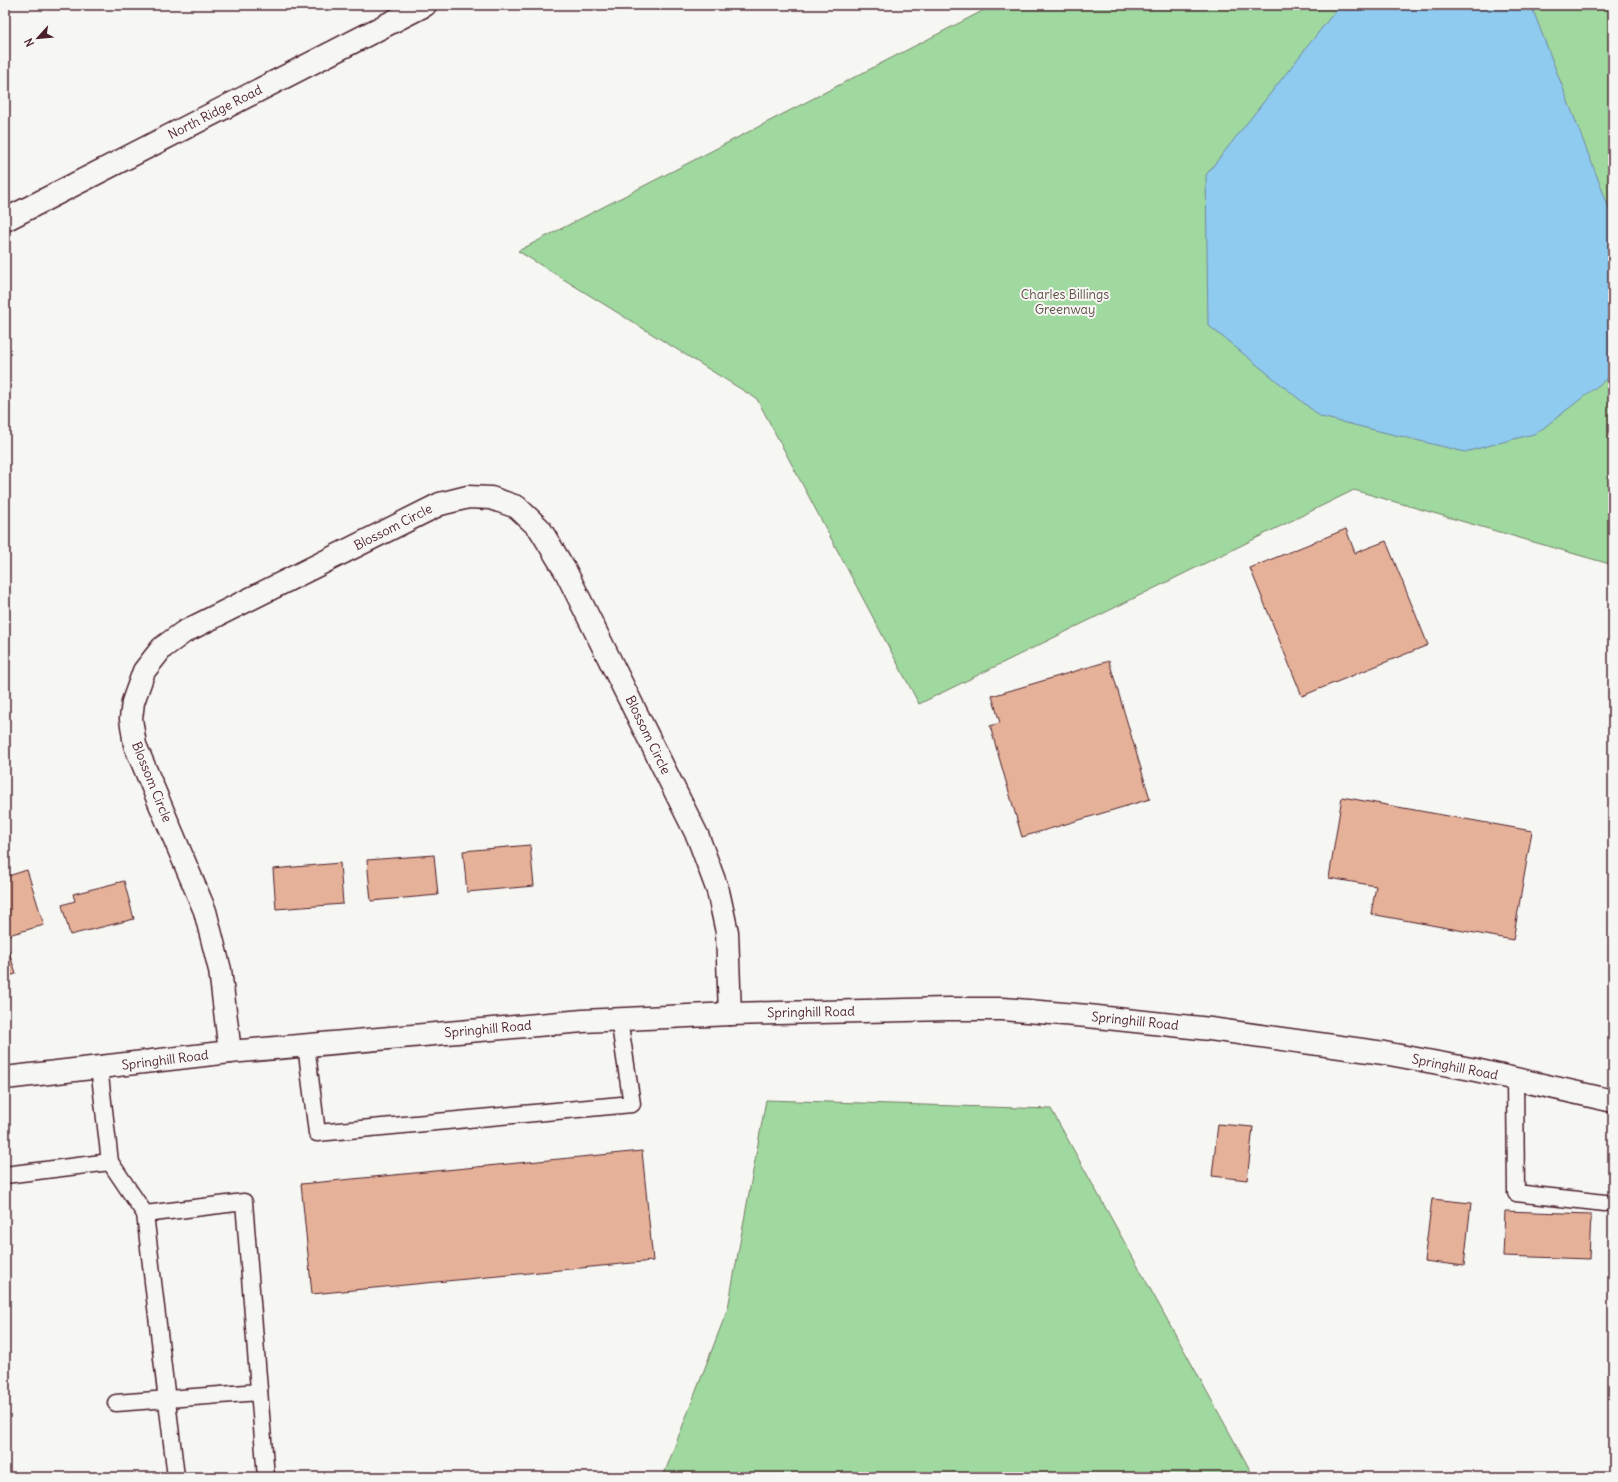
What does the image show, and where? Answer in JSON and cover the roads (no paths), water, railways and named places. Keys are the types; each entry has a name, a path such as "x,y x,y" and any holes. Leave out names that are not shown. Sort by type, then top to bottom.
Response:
{"street":[{"name":"North Ridge Road","path":"5,220 425,5"},
{"name":"Blossom Circle","path":"230,1052 220,970 205,911 135,745 131,719 133,702 144,672 162,648 184,632 440,504 468,497 491,498 517,507 540,529 566,572 698,837 716,884 726,932 730,1014"},
{"name":"Springhill Road","path":"5,1078 230,1052 584,1021 730,1014 987,1009 1088,1016 1210,1029 1384,1053 1515,1079 1613,1101"}],"lane":[{"path":"306,1045 317,1133 632,1104 619,1019"},
{"path":"99,1067 110,1162 145,1214 176,1477"},
{"path":"1515,1079 1516,1193 1605,1203"},
{"path":"5,1174 110,1162"},
{"path":"145,1214 244,1202 266,1477"},
{"path":"116,1403 259,1392"}],"water":[{"path":"1340,5 1531,5 1611,213 1613,240 1613,374 1537,433 1465,452 1321,417 1208,325 1206,175"}],"park label":[{"name":"Charles Billings Greenway","path":"1065,302"}]}
